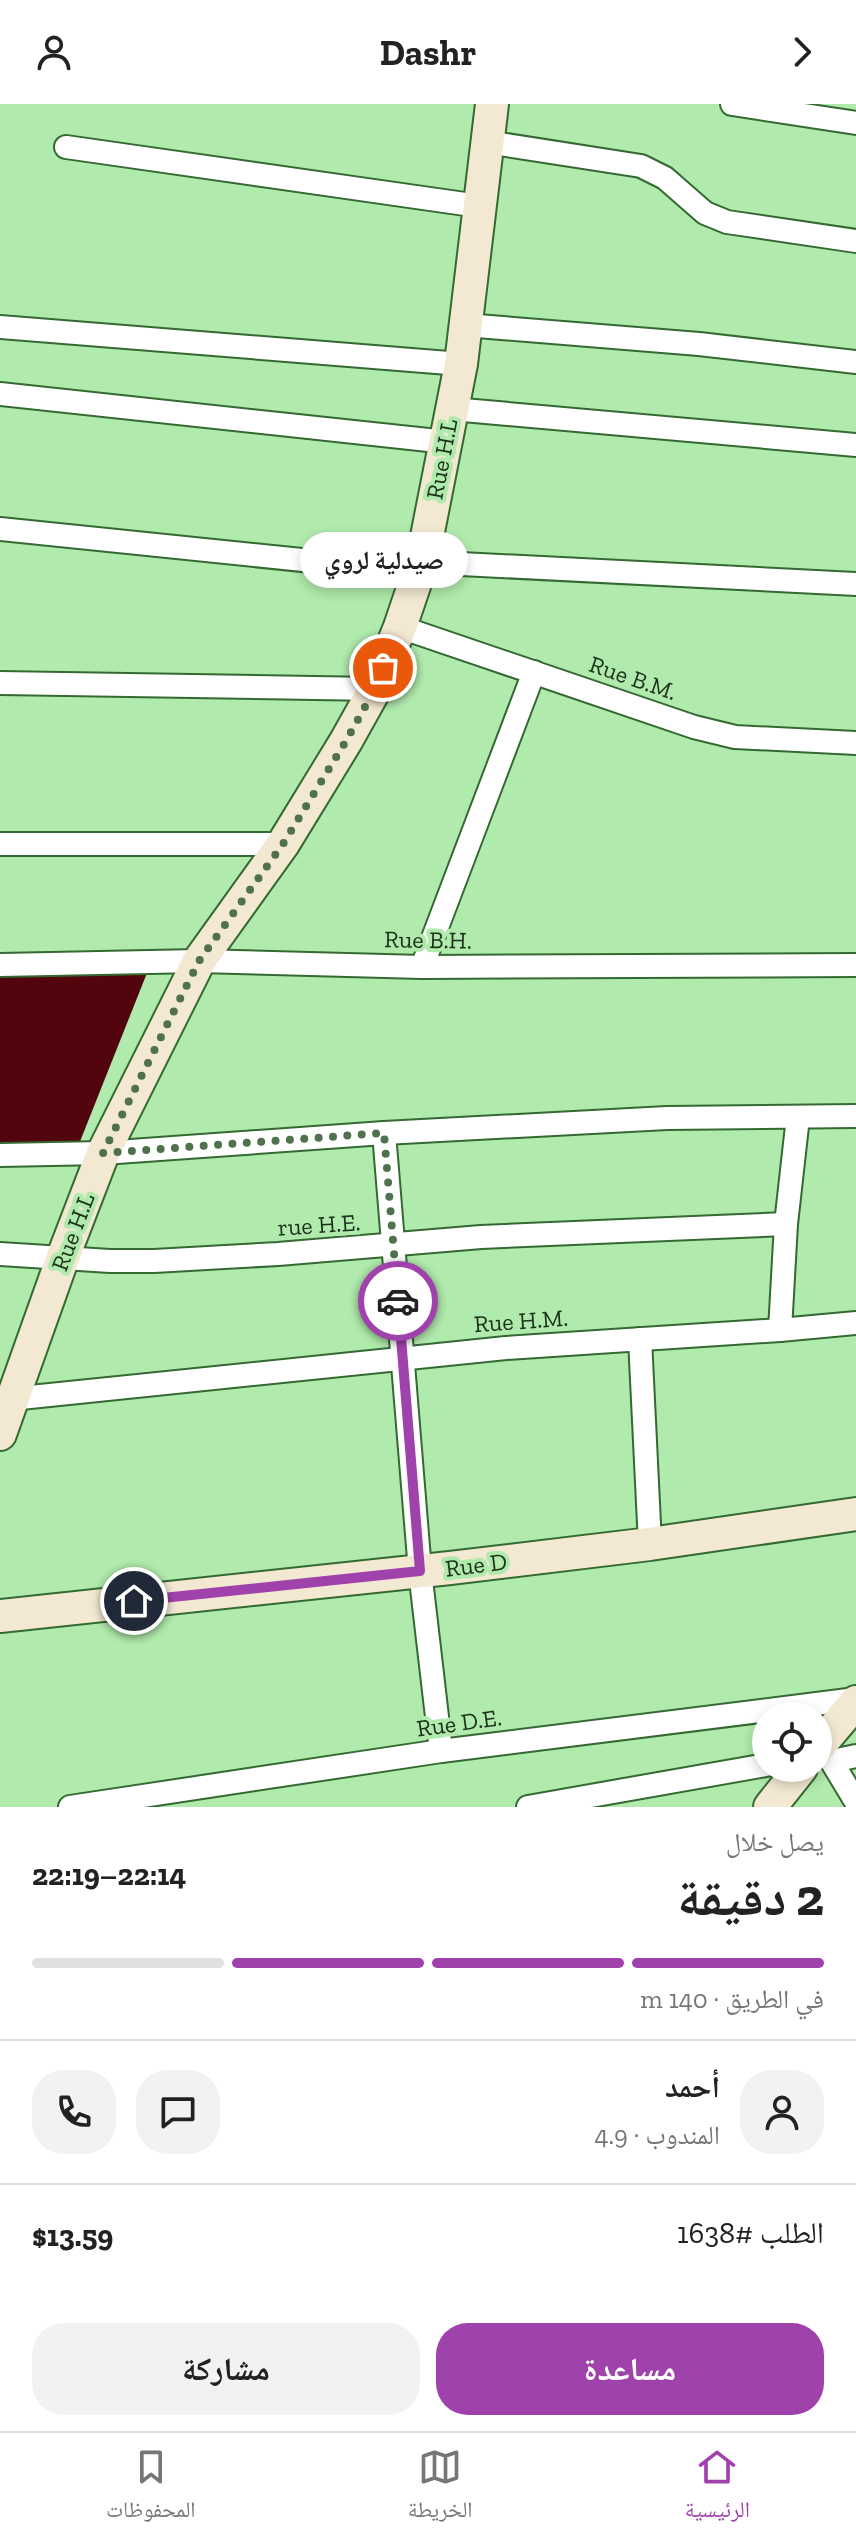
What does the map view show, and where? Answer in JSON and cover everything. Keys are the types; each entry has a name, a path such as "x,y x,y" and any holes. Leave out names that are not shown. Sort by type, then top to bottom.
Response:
{"street":[{"name":"Rue H.L","path":"0,1434 7,1399 103,1153 199,961 283,844 375,689 400,627 421,567 461,364 492,104"},
{"path":"732,104 856,123"},
{"path":"487,142 641,166 665,178 705,213 727,222 856,241"},
{"path":"66,147 479,206"},
{"path":"465,325 699,344 856,362"},
{"path":"0,327 461,364"},
{"path":"0,394 447,442"},
{"path":"452,409 856,445"},
{"path":"0,529 421,567 856,584"},
{"name":"Rue B.M.","path":"400,627 694,727 735,737 856,743"},
{"path":"422,967 534,672"},
{"path":"0,683 375,689"},
{"path":"0,844 283,844"},
{"name":"Rue B.H.","path":"0,965 199,961 422,967 856,965"},
{"path":"0,1155 103,1153 384,1133 667,1118 856,1116"},
{"path":"780,1330 786,1224 798,1117"},
{"path":"384,1133 420,1571 441,1751"},
{"name":"rue H.E.","path":"0,1254 154,1261 581,1231 786,1224"},
{"name":"Rue H.M.","path":"7,1399 403,1358 856,1323"},
{"path":"640,1339 650,1544"},
{"name":"Rue D","path":"0,1616 650,1544 856,1514"},
{"path":"832,1735 856,1700"},
{"name":"Rue D.E.","path":"70,1807 441,1751 856,1700"},
{"path":"832,1755 856,1756"},
{"path":"528,1807 752,1767"},
{"path":"832,1772 856,1802"},
{"path":"770,1807 793,1782"}],"building":[{"path":"0,973 147,973 79,1144 0,1144"}],"way so far":[{"path":"383,668 346,741 283,844 199,961 103,1153 384,1133 398,1301"}],"place":[{"name":"صيدلية لروي","path":"383,668"}],"route":[{"path":"134,1601 420,1571 398,1301"}]}
